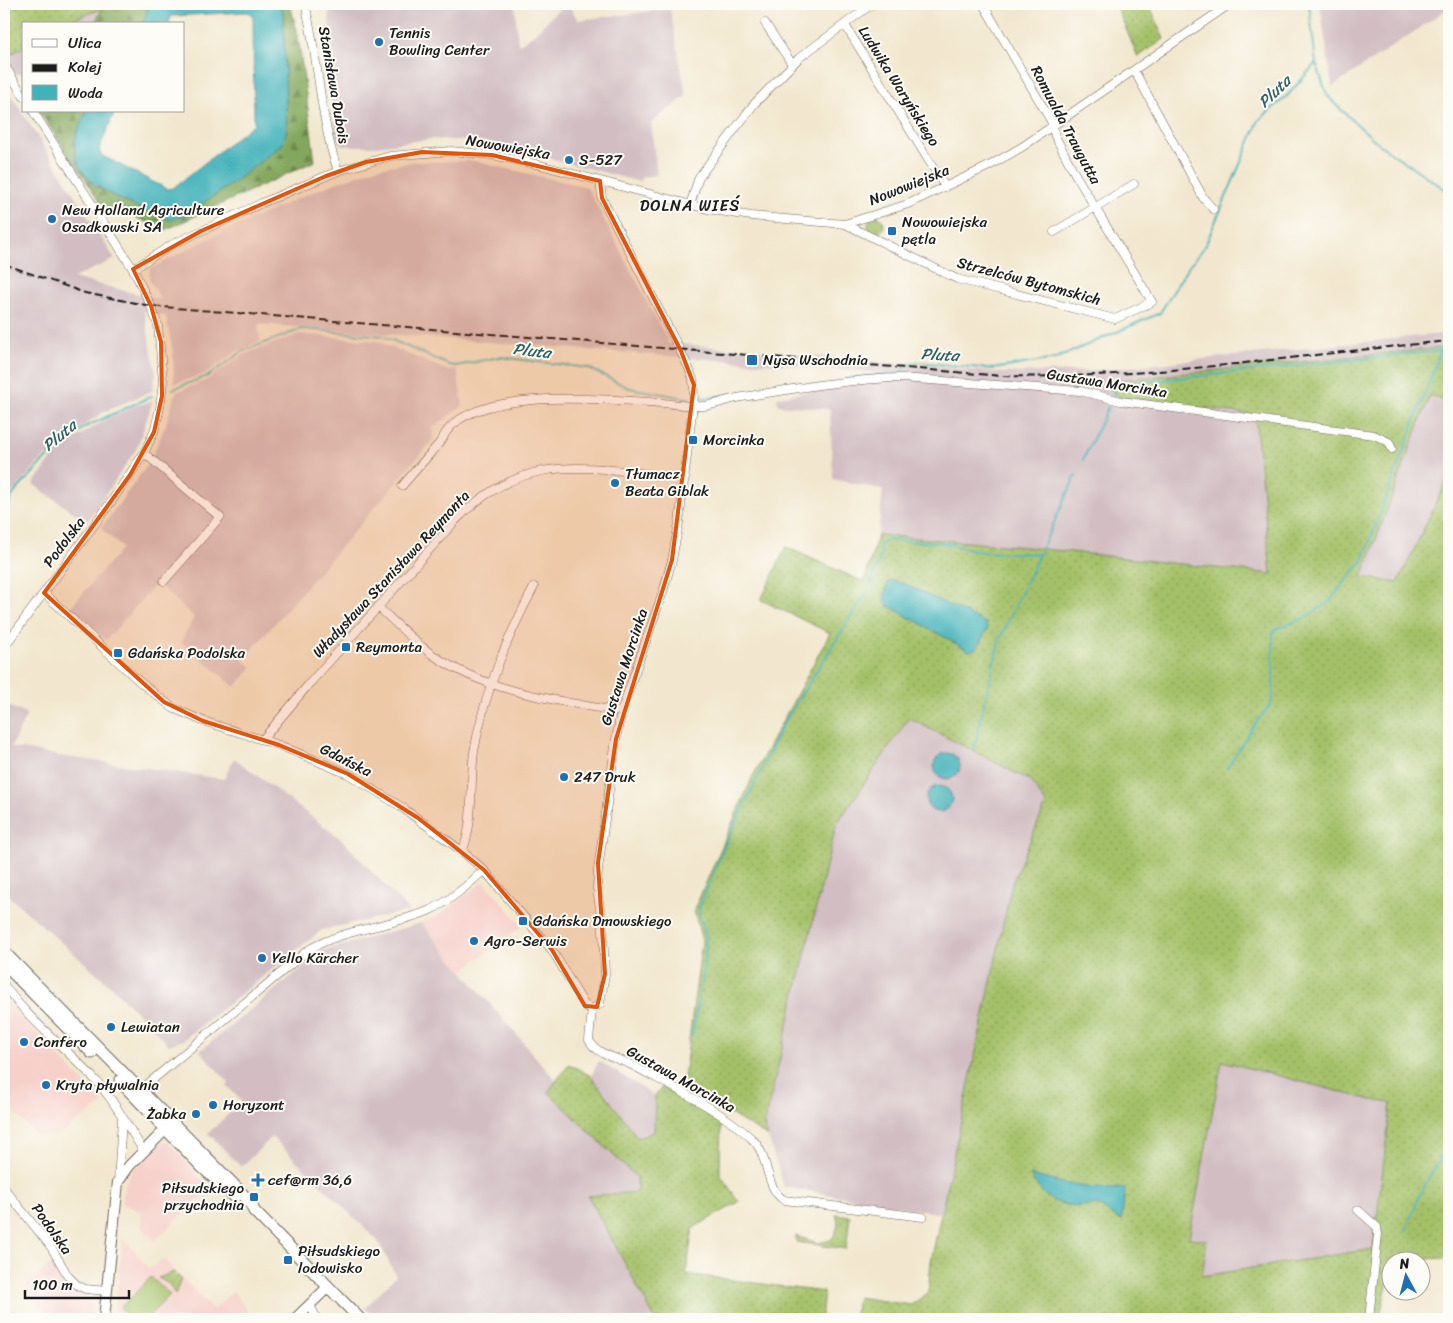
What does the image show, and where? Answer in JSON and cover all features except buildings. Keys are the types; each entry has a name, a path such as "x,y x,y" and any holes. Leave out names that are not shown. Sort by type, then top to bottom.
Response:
{"main road":[{"path":"4,952 64,1019 136,1094 251,1203 254,1211 360,1319"},
{"path":"4,964 64,1019"}],"street":[{"name":"Stanisława Dubois","path":"305,4 313,41 324,121 338,171"},
{"path":"690,205 699,177 754,104 792,64 872,4"},
{"name":"Romualda Traugutta","path":"983,4 1053,127 1075,174 1152,302"},
{"name":"Nowowiejska","path":"133,269 201,231 338,171 390,156 451,151 492,155 536,164 690,205 751,216 846,224 908,204 1001,159 1053,127 1230,4"},
{"path":"765,23 792,64"},
{"name":"Ludwika Waryńskiego","path":"845,25 945,187"},
{"path":"4,64 22,94"},
{"path":"1134,70 1204,199 1213,209"},
{"path":"33,112 133,269"},
{"name":"Gustawa Morcinka","path":"600,182 602,198 689,368 694,401 685,478 670,568 621,712 598,870 597,888 604,931 605,974 600,1004 592,1009 589,1034 591,1044 598,1051 632,1064 720,1116 752,1138 760,1148 778,1196 784,1200 923,1218"},
{"name":"Romualda Traugutta","path":"1054,232 1134,184"},
{"name":"Strzelców Bytomskich","path":"846,224 957,279 1115,319 1152,302"},
{"name":"Podolska","path":"4,646 111,502 144,453 154,432 160,408 163,364 158,325 133,269"},
{"name":"Gustawa Morcinka","path":"402,486 442,440 445,432 466,415 489,406 515,402 571,399 694,401 708,405 736,398 831,384 902,378 1080,390 1121,401 1374,435 1389,442 1392,449"},
{"path":"144,453 220,517 164,581"},
{"name":"Władysława Stanisława Reymonta","path":"262,739 378,607 470,506 482,496 512,479 543,470 572,467 685,478"},
{"path":"462,851 467,839 474,755 490,684 513,628 534,587"},
{"name":"Gdańska","path":"44,593 164,702 203,721 262,739 348,774 400,806 462,851 484,870 552,950 585,1006 592,1009"},
{"path":"378,607 433,655 456,669 490,684 515,692 621,712"},
{"path":"136,1094 308,950 337,936 427,911 448,900 484,870"},
{"path":"4,985 41,1028 99,1083 143,1150"},
{"path":"104,1319 118,1182 122,1119"},
{"path":"118,1182 122,1174 143,1150 168,1126"},
{"name":"Podolska","path":"4,1188 51,1247 68,1276 77,1286 106,1291"},
{"path":"1358,1210 1370,1218 1377,1227 1378,1234 1369,1319"},
{"path":"295,1319 328,1287"},
{"path":"310,1305 317,1319"}],"highlighted area":[{"path":"422,152 492,155 600,181 602,198 681,351 694,385 672,560 616,739 598,863 605,974 597,1007 585,1006 552,950 484,870 418,818 348,774 279,745 203,721 164,702 44,593 130,475 154,432 162,396 161,342 151,306 133,269 201,231 326,176 366,162"}],"shaded area":[{"path":"329,4 515,4 518,45 533,35 564,4 568,4 578,20 670,9 686,96 651,123 657,175 642,177 640,182 488,142 431,139 375,146 343,146 336,138 330,77"},
{"path":"1320,4 1449,4 1449,8 1332,87"},
{"path":"102,9 95,22 65,22"},
{"path":"22,48 22,75 14,73 5,57"},
{"path":"4,84 115,259 73,278 161,300 149,279 150,269 208,239 317,190 377,168 413,162 473,161 587,187 669,343 1004,373 1091,371 1449,333 1449,347 1119,397 1255,415 1272,574 1016,546 878,535 883,490 833,479 830,409 778,405 777,397 910,375 258,324 260,341 234,353 205,374 174,384 173,353 166,316 144,311 156,374 152,391 105,411 54,446 6,499 4,506"},
{"path":"299,334 377,341 449,371 457,369 463,406 432,428 434,439 243,660 252,667 235,687 181,642 194,617 157,583 106,640 71,607 122,548 101,528 149,463 166,424 176,392 207,380 242,355"},
{"path":"1430,394 1449,403 1449,476 1398,583 1362,578"},
{"path":"153,401 137,448 87,522 33,484 59,449 103,421 135,406"},
{"path":"4,704 27,714 11,747 60,756 224,779 234,758 342,840 409,911 322,930 183,1040 169,1045 112,987 4,892"},
{"path":"909,718 1031,781 1046,804 1012,883 942,1214 784,1187 764,1125 836,825"},
{"path":"484,881 522,926 462,971 421,923 440,914"},
{"path":"421,923 557,1082 548,1093 637,1178 637,1192 588,1196 655,1319 376,1319 365,1308 396,1276 378,1241 272,1137 241,1167 208,1133 242,1102 227,1086 229,1083 200,1051 322,951"},
{"path":"4,995 12,1008 104,1103 57,1136 36,1135 10,1108 4,1113"},
{"path":"599,1061 655,1096 654,1132 639,1139 591,1076"},
{"path":"1222,1061 1371,1100 1391,1102 1373,1249 1201,1276 1189,1238"},
{"path":"163,1142 169,1142 209,1189 155,1241 141,1227 142,1212 122,1204 124,1187 130,1173"},
{"path":"123,1237 149,1269 163,1259 214,1310 233,1291 254,1319 114,1319"},
{"path":"54,1262 68,1282 81,1291 92,1305 90,1319 51,1319 25,1286"}],"green space":[{"path":"4,4 105,4 102,9 65,22 22,22 22,48 5,57"},
{"path":"105,4 150,4 144,22 95,22"},
{"path":"277,4 290,4 298,35 315,161 165,230 118,210 109,215 40,112 87,112 76,134 77,162 83,173 95,186 170,220 287,129 283,11"},
{"path":"1128,4 1149,4 1164,39 1138,57 1117,8"},
{"path":"873,217 879,217 884,222 882,231 873,233 868,228 868,222"},
{"path":"1449,347 1449,403 1430,395 1362,577 1398,583 1449,476 1449,1258 1430,1259 1430,1250 1380,1250 1380,1300 1384,1300 1379,1319 854,1319 858,1297 911,1305 928,1293 931,1261 1012,883 1046,804 1031,781 909,718 836,825 764,1125 768,1137 683,1085 702,941 694,910 752,778 830,633 761,600 786,547 864,582 878,535 1016,546 1271,574 1255,415 1119,397 1108,387 1109,381","holes":["1222,1061 1371,1100 1391,1103 1373,1249 1202,1276 1207,1240 1189,1238"]},
{"path":"569,1064 591,1076 638,1138 654,1132 655,1096 662,1087 721,1123 720,1174 739,1202 693,1228 686,1274 824,1292 821,1319 655,1319 588,1196 637,1192 637,1178 548,1092"},
{"path":"836,1214 850,1216 846,1249 796,1242 796,1236 818,1243 831,1240 837,1228"},
{"path":"174,1272 181,1279 175,1295 169,1284 158,1278"},
{"path":"151,1277 170,1295 146,1319 132,1319 120,1308"}],"water":[{"path":"150,4 277,4 283,11 287,129 283,144 230,185 185,215 170,220 127,203 98,187 79,165 75,151 78,131 87,112 115,112 99,149 101,155 167,189 173,188 254,124 253,17 248,12 171,16 170,22 144,22"},
{"path":"892,580 907,585 986,623 987,630 976,649 969,651 887,605 884,598 888,582"},
{"path":"947,753 956,757 960,766 956,775 947,779 938,775 934,766 938,757"},
{"path":"939,786 948,790 952,799 948,808 939,812 930,808 926,799 930,790"},
{"path":"1030,1175 1089,1187 1125,1188 1122,1220 1097,1205 1079,1206 1055,1202 1044,1194"}],"waterway":[{"name":"Pluta","path":"850,378 900,373 907,366 916,362 993,369 1055,359 1160,313 1187,269 1205,246 1259,120 1288,95 1316,63 1309,4"},
{"path":"1316,63 1327,95 1337,106 1380,145 1449,192"},
{"name":"Pluta","path":"173,389 208,376 243,351 302,329 383,336 449,365 456,366 499,357 588,368 629,388 692,399"},
{"path":"1227,768 1255,724 1269,707 1273,696 1273,634 1276,629 1305,618 1329,602 1363,560 1449,329"},
{"path":"1113,395 1117,387 1122,384 1449,350"},
{"name":"Pluta","path":"696,399 736,394"},
{"name":"Pluta","path":"4,519 15,492 53,451 85,427 152,396"},
{"path":"1083,460 1108,407"},
{"path":"973,752 999,641 1076,475"},
{"path":"870,585 880,559 880,545 885,540 945,543 982,552 1038,554"},
{"path":"692,1036 706,950 706,938 699,908 725,845 783,724 868,590"},
{"path":"1405,1232 1419,1196 1449,1142"}],"railway":[{"path":"4,264 85,293 151,306 1003,376 1059,376 1171,370 1449,341"}],"place":[{"name":"Tennis Bowling Center","path":"379,42"},
{"name":"S-527","path":"569,160"},
{"name":"New Holland Agriculture Osadkowski SA","path":"52,219"},
{"name":"Nowowiejska pętla","path":"892,231"},
{"name":"Nysa Wschodnia","path":"752,360"},
{"name":"Morcinka","path":"693,440"},
{"name":"Tłumacz Beata Giblak","path":"615,483"},
{"name":"Reymonta","path":"346,647"},
{"name":"Gdańska Podolska","path":"118,653"},
{"name":"247 Druk","path":"564,777"},
{"name":"Gdańska Dmowskiego","path":"523,921"},
{"name":"Agro-Serwis","path":"474,941"},
{"name":"Yello Kärcher","path":"262,958"},
{"name":"Lewiatan","path":"111,1027"},
{"name":"Confero","path":"24,1042"},
{"name":"Kryta pływalnia","path":"46,1085"},
{"name":"Horyzont","path":"213,1105"},
{"name":"Żabka","path":"196,1114"},
{"name":"cef@rm 36,6","path":"258,1180"},
{"name":"Piłsudskiego przychodnia","path":"254,1197"},
{"name":"Piłsudskiego lodowisko","path":"288,1260"}],"district":[{"name":"DOLNA WIEŚ","path":"690,205"}]}
